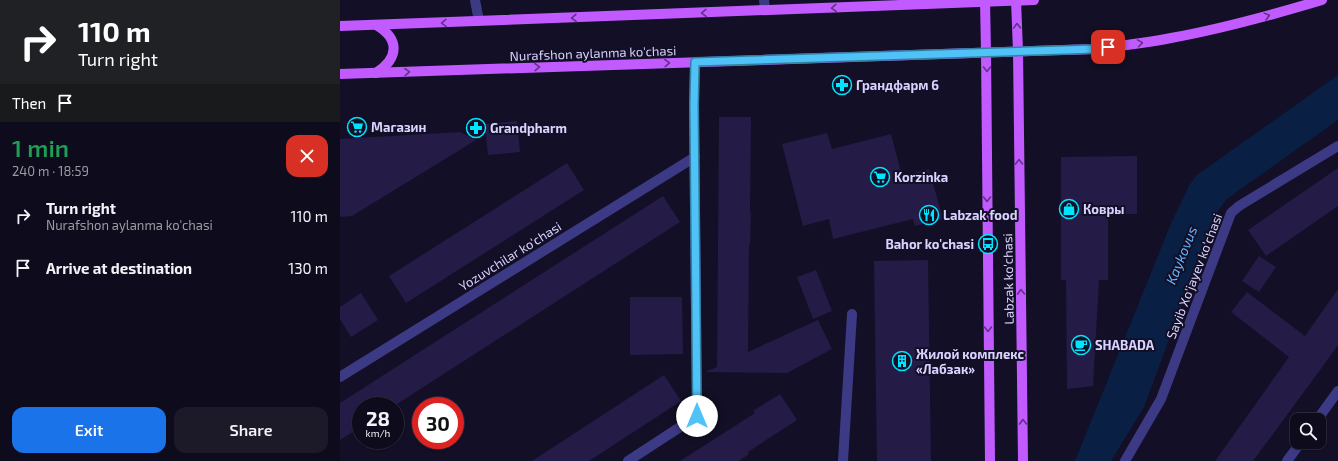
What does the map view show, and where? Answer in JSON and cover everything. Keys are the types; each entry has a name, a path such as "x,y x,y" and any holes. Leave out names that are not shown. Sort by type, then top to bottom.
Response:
{"main road":[{"name":"Labzak ko'chasi","path":"1016,0 1018,51 1023,461"},
{"path":"340,26 479,21 765,5 1034,0"},
{"name":"Nurafshon aylanma ko'chasi","path":"340,74 1095,49 1163,39 1243,23 1322,0"},
{"name":"Labzak ko'chasi","path":"985,1 990,461"},
{"path":"376,25 384,29 389,35 393,42 394,49 390,62 376,73"}],"street":[{"path":"475,0 479,21"},
{"path":"628,461 697,416 695,62"},
{"name":"Sayib Xo'jayev ko'chasi","path":"1125,461 1161,399 1231,213 1239,206 1338,146"},
{"name":"Yozuvchilar ko'chasi","path":"340,377 695,157"},
{"path":"843,461 852,314"},
{"path":"1322,413 1338,391"},
{"path":"1287,461 1296,449"}],"water":[{"name":"Kaykovus","path":"1338,75 1338,120 1235,193 1226,200 1215,215 1144,407 1111,461 1075,461 1172,221 1190,184 1197,175"}],"building":[{"path":"719,117 751,117 751,213 749,245 748,352 818,320 832,349 787,373 705,372 717,367"},
{"path":"517,121 520,152 488,155 485,124"},
{"path":"460,132 476,140 352,216 340,217 340,139"},
{"path":"827,133 832,149 891,134 902,176 929,169 943,219 915,226 913,219 833,239 829,219 803,226 782,144"},
{"path":"1137,156 1137,214 1108,214 1108,280 1099,280 1093,386 1067,389 1066,280 1061,280 1061,157"},
{"path":"567,163 584,190 406,303 389,276"},
{"path":"1338,168 1338,206 1266,256 1248,230"},
{"path":"663,196 680,222 404,400 404,397 352,397 352,433 340,440 340,403"},
{"path":"1259,256 1276,267 1259,292 1242,281"},
{"name":"Жилой комплекс «Лабзак»","path":"928,260 931,461 877,461 874,261"},
{"path":"816,270 832,311 813,319 797,277"},
{"path":"1338,289 1338,345 1318,373 1253,461 1215,461 1289,357 1231,312 1247,292 1305,336"},
{"path":"361,293 378,320 351,337 340,319 340,307"},
{"path":"630,297 682,297 683,354 630,355"},
{"path":"664,375 681,401 589,461 532,461"},
{"path":"780,394 797,420 748,452 749,454 739,461 680,461 755,413 753,411"}],"place":[{"name":"Грандфарм 6","path":"842,85"},
{"name":"Магазин","path":"357,127"},
{"name":"Grandpharm","path":"476,128"},
{"name":"Korzinka","path":"880,177"},
{"name":"Ковры","path":"1069,209"},
{"name":"Labzak food","path":"929,215"},
{"name":"Bahor ko'chasi","path":"988,244"},
{"name":"SHABADA","path":"1081,345"},
{"name":"Жилой комплекс «Лабзак»","path":"902,361"}],"route":[{"path":"697,416 694,105 695,62 1095,49 1108,47"}]}
